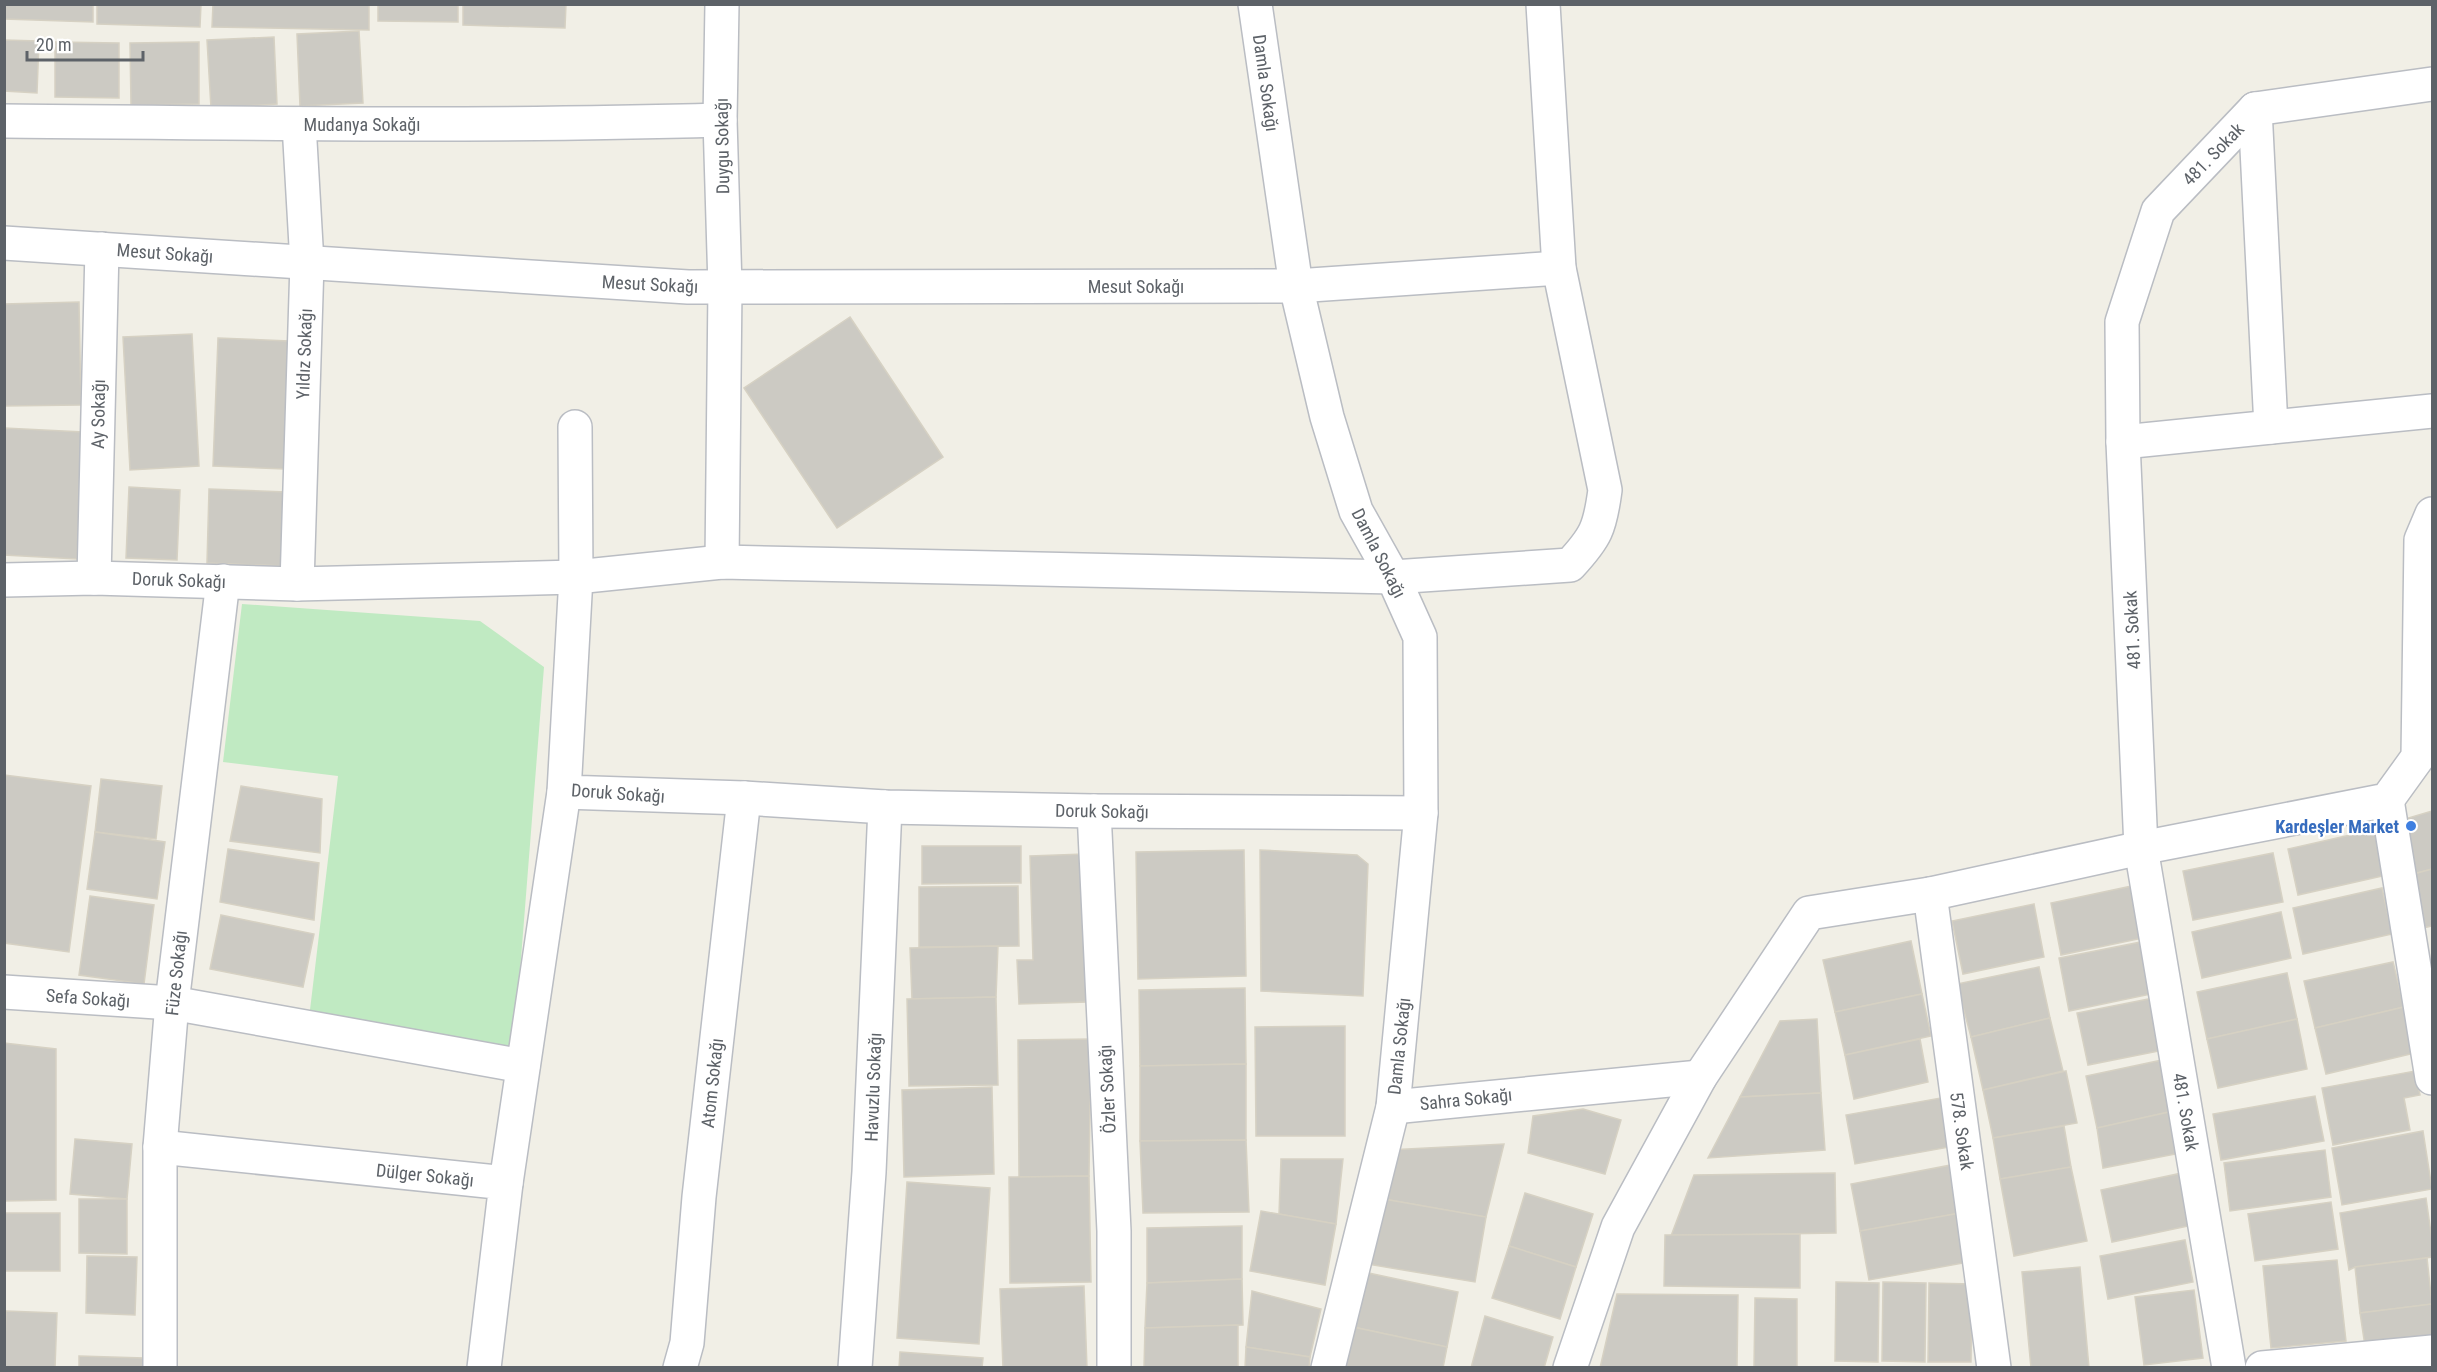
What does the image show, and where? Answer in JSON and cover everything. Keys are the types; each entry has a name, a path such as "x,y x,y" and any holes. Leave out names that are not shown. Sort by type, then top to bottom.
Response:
{"street":[{"name":"Duygu Sokağı","path":"722,4 720,120 725,287 722,562"},
{"name":"Damla Sokağı","path":"1255,4 1296,286 1327,417 1356,511 1393,577 1420,637 1421,813 1393,1107"},
{"path":"575,427 576,577 722,562 1393,577 1570,565 1592,541 1601,519 1605,489 1559,268 1543,4"},
{"name":"481. Sokak","path":"2229,1368 2141,848 2123,442 2122,322 2158,211 2255,109 2433,84"},
{"path":"2255,109 2271,427"},
{"name":"Mudanya Sokağı","path":"4,122 299,124 612,123 720,120"},
{"name":"Yıldız Sokağı","path":"297,584 307,262 299,124"},
{"name":"Mesut Sokağı","path":"4,243 688,287 1296,286 1559,268"},
{"name":"Ay Sokağı","path":"94,578 102,249"},
{"path":"2123,442 2433,411"},
{"path":"1570,1368 1618,1227 1700,1077 1809,913 1930,894 2141,848 2387,800 2418,757 2429,532"},
{"name":"Doruk Sokağı","path":"4,580 94,578 297,584 576,577 564,792 744,798 885,807 1421,813"},
{"name":"Füze Sokağı","path":"160,1368 160,1147 172,1004 223,581"},
{"path":"484,1368 506,1183 564,792"},
{"name":"Atom Sokağı","path":"680,1368 687,1343 699,1197 744,798"},
{"path":"2387,800 2433,1078"},
{"name":"Havuzlu Sokağı","path":"855,1368 869,1172 885,807"},
{"name":"Özler Sokağı","path":"1094,811 1114,1231 1114,1368"},
{"name":"578. Sokak","path":"1930,894 1994,1368"},
{"name":"Sefa Sokağı","path":"4,992 172,1004 523,1066"},
{"name":"Sahra Sokağı","path":"1393,1107 1700,1077"},
{"path":"1328,1368 1393,1107"},
{"name":"Dülger Sokağı","path":"160,1147 506,1183"},
{"path":"2262,1368 2433,1352"}],"green space":[{"path":"242,604 480,621 544,667 513,1060 307,1035 338,776 223,762"}],"building":[{"path":"4,4 93,4 93,22 4,19"},
{"path":"97,4 201,4 200,27 97,24"},
{"path":"213,4 369,4 369,30 212,27"},
{"path":"378,4 458,4 458,22 378,21"},
{"path":"463,4 566,4 565,28 463,25"},
{"path":"359,31 363,103 300,106 297,34"},
{"path":"274,37 277,104 211,108 207,40"},
{"path":"4,40 39,41 37,93 4,91"},
{"path":"55,42 119,43 119,98 55,97"},
{"path":"199,42 199,104 131,105 130,43"},
{"path":"79,302 81,405 4,406 4,304"},
{"path":"850,317 943,457 837,528 744,388"},
{"path":"192,334 199,466 130,470 123,337"},
{"path":"218,338 289,341 284,469 213,466"},
{"path":"4,428 83,432 77,559 4,555"},
{"path":"129,487 180,490 177,560 126,558"},
{"path":"209,489 287,492 284,566 207,563"},
{"path":"4,775 91,786 69,952 4,943"},
{"path":"101,779 162,786 156,839 95,832"},
{"path":"241,786 322,799 320,853 230,841"},
{"path":"2432,811 2432,869 2410,875 2405,819"},
{"path":"2377,829 2387,875 2298,895 2288,849"},
{"path":"95,832 165,842 157,899 87,889"},
{"path":"922,846 1021,846 1021,883 922,884"},
{"path":"228,849 319,863 314,920 220,902"},
{"path":"1244,850 1246,976 1138,979 1136,852"},
{"path":"1260,850 1357,855 1368,864 1363,996 1261,991"},
{"path":"2273,853 2283,902 2193,920 2183,871"},
{"path":"1084,854 1088,1002 1019,1004 1017,960 1033,960 1030,856"},
{"path":"2432,869 2432,926 2423,928 2410,875"},
{"path":"1018,886 1019,946 919,947 919,887"},
{"path":"2132,886 2143,938 2061,955 2051,903"},
{"path":"2382,888 2392,934 2303,954 2293,908"},
{"path":"90,896 154,905 144,984 79,975"},
{"path":"2034,904 2044,957 1963,974 1952,921"},
{"path":"2281,912 2291,958 2202,978 2192,932"},
{"path":"221,915 314,934 303,987 210,969"},
{"path":"1911,941 1922,994 1835,1012 1823,960"},
{"path":"2141,942 2151,994 2069,1011 2059,958"},
{"path":"998,946 996,997 912,999 910,948"},
{"path":"2393,962 2404,1007 2315,1028 2304,981"},
{"path":"2039,967 2050,1018 1971,1037 1957,984"},
{"path":"2287,973 2297,1019 2207,1039 2197,992"},
{"path":"1245,988 1246,1064 1140,1066 1139,990"},
{"path":"1922,994 1931,1036 1845,1055 1835,1012"},
{"path":"996,997 998,1085 909,1086 907,999"},
{"path":"2159,997 2169,1049 2088,1065 2077,1013"},
{"path":"2404,1007 2415,1053 2326,1074 2315,1028"},
{"path":"2050,1018 2063,1071 1983,1090 1971,1037"},
{"path":"1817,1019 1821,1093 1740,1097 1780,1021"},
{"path":"2297,1019 2307,1069 2218,1088 2207,1039"},
{"path":"1345,1026 1345,1136 1256,1136 1255,1027"},
{"path":"1091,1039 1089,1176 1019,1177 1018,1040"},
{"path":"1920,1039 1928,1082 1854,1099 1845,1055"},
{"path":"4,1043 56,1049 56,1200 4,1201"},
{"path":"2167,1059 2178,1110 2097,1128 2086,1076"},
{"path":"1246,1064 1246,1140 1140,1141 1140,1066"},
{"path":"2066,1071 2077,1123 1993,1138 1983,1090"},
{"path":"2415,1071 2420,1095 2404,1098 2410,1130 2333,1145 2322,1088"},
{"path":"992,1087 994,1174 904,1177 902,1090"},
{"path":"1821,1093 1825,1150 1708,1158 1740,1097"},
{"path":"2315,1096 2324,1141 2221,1160 2213,1114"},
{"path":"1946,1097 1955,1146 1855,1164 1846,1115"},
{"path":"1583,1109 1621,1120 1605,1174 1528,1153 1533,1116"},
{"path":"2178,1110 2186,1152 2103,1168 2097,1128"},
{"path":"2064,1126 2071,1167 2000,1179 1993,1138"},
{"path":"2423,1131 2432,1189 2342,1205 2332,1148"},
{"path":"75,1139 132,1144 127,1199 70,1194"},
{"path":"1246,1140 1249,1212 1143,1213 1140,1141"},
{"path":"1504,1144 1486,1217 1378,1198 1388,1150"},
{"path":"2325,1150 2331,1197 2230,1211 2224,1163"},
{"path":"1281,1159 1343,1159 1336,1224 1279,1214"},
{"path":"1951,1165 1960,1213 1860,1231 1851,1184"},
{"path":"2071,1167 2087,1241 2014,1256 2000,1179"},
{"path":"1835,1173 1836,1233 1671,1236 1694,1175"},
{"path":"2182,1173 2193,1225 2112,1242 2101,1190"},
{"path":"1089,1176 1091,1282 1010,1283 1009,1177"},
{"path":"907,1182 990,1188 979,1344 897,1338"},
{"path":"1525,1193 1593,1214 1576,1267 1509,1246"},
{"path":"1378,1198 1486,1217 1475,1282 1367,1264"},
{"path":"2426,1198 2432,1257 2355,1267 2349,1270 2340,1213"},
{"path":"79,1199 127,1199 127,1254 79,1253"},
{"path":"2331,1202 2338,1249 2255,1261 2248,1214"},
{"path":"1261,1211 1336,1224 1325,1285 1250,1271"},
{"path":"4,1213 60,1213 60,1271 4,1271"},
{"path":"1960,1213 1969,1262 1869,1280 1860,1231"},
{"path":"1242,1226 1242,1279 1147,1283 1147,1228"},
{"path":"1800,1234 1800,1288 1664,1286 1665,1235"},
{"path":"2185,1240 2193,1282 2108,1299 2100,1256"},
{"path":"1509,1246 1576,1267 1560,1319 1492,1298"},
{"path":"87,1256 137,1257 135,1315 86,1313"},
{"path":"2427,1258 2432,1304 2360,1313 2355,1267"},
{"path":"2337,1260 2346,1341 2271,1348 2263,1266"},
{"path":"2080,1267 2089,1368 2031,1368 2022,1272"},
{"path":"1364,1272 1458,1292 1447,1347 1353,1327"},
{"path":"1242,1279 1243,1325 1145,1328 1147,1283"},
{"path":"1836,1282 1879,1283 1878,1362 1835,1361"},
{"path":"1883,1282 1926,1283 1925,1362 1882,1361"},
{"path":"1929,1283 1972,1284 1971,1362 1928,1362"},
{"path":"1084,1286 1087,1368 1003,1368 1000,1289"},
{"path":"2194,1290 2203,1358 2144,1365 2135,1297"},
{"path":"1252,1291 1321,1309 1310,1357 1246,1347"},
{"path":"1617,1294 1738,1295 1737,1368 1600,1368"},
{"path":"1755,1298 1797,1299 1797,1368 1754,1368"},
{"path":"2432,1304 2432,1338 2365,1346 2360,1313"},
{"path":"6,1311 57,1313 55,1368 4,1368"},
{"path":"1485,1316 1553,1337 1544,1368 1471,1368"},
{"path":"1238,1325 1238,1368 1144,1368 1145,1328"},
{"path":"1353,1327 1447,1347 1443,1368 1344,1368"},
{"path":"1246,1347 1310,1357 1309,1368 1245,1368"},
{"path":"900,1352 983,1358 982,1368 899,1368"},
{"path":"79,1356 144,1358 144,1368 79,1368"}],"place":[{"name":"Kardeşler Market","path":"2411,826"}]}
